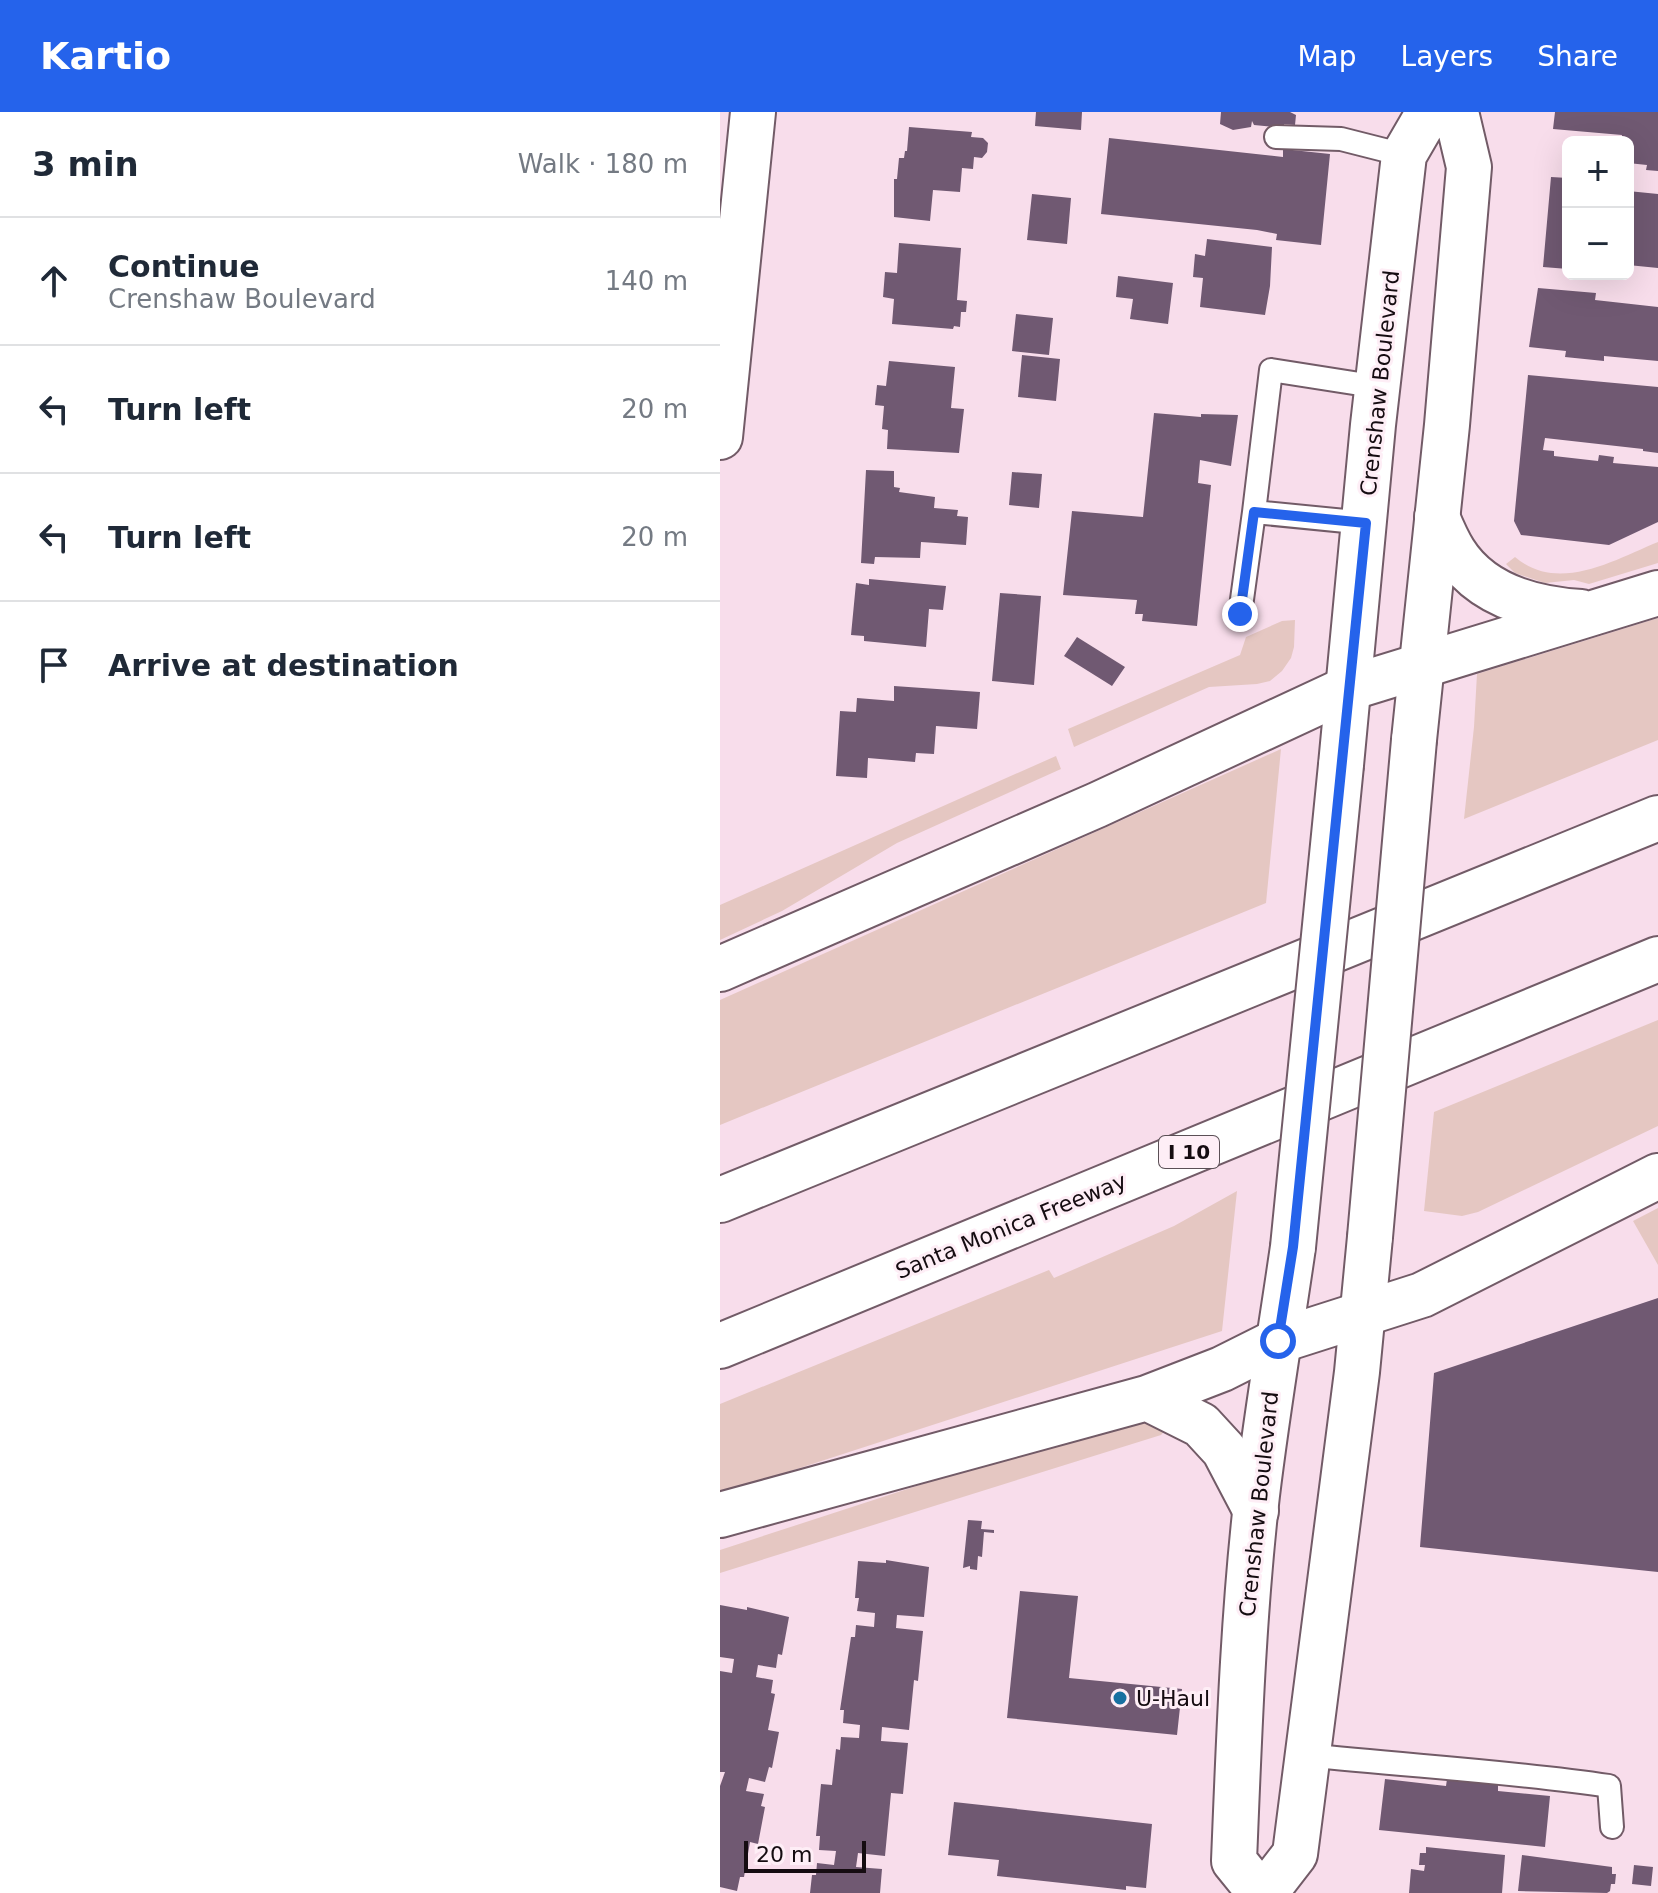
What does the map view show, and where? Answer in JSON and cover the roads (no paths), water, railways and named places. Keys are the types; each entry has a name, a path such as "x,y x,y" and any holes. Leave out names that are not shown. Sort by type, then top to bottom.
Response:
{"main road":[{"path":"720,437 753,112"},
{"name":"Crenshaw Boulevard","path":"1429,112 1404,155 1373,425 1366,523 1293,1247 1256,1511 1241,1693 1234,1861 1262,1893 1295,1854 1357,1372 1469,167 1456,112"},
{"path":"1437,517 1454,553 1472,573 1495,591 1521,603 1551,610 1595,612"},
{"path":"720,969 1097,805 1349,688 1658,593"},
{"path":"720,1200 1658,818"},
{"name":"Santa Monica Freeway","path":"720,1346 1658,959"},
{"path":"720,1515 1147,1398 1222,1369 1278,1341 1422,1295 1658,1176"},
{"path":"1147,1398 1201,1425 1224,1450 1256,1511"}],"lane":[{"path":"1276,137 1341,139 1404,155"},
{"path":"1240,614 1271,370 1379,387"},
{"path":"1254,512 1366,523"},
{"path":"1307,1755 1425,1768 1542,1776 1609,1786 1612,1827"}],"place":[{"name":"U-Haul","path":"1120,1698"}]}
